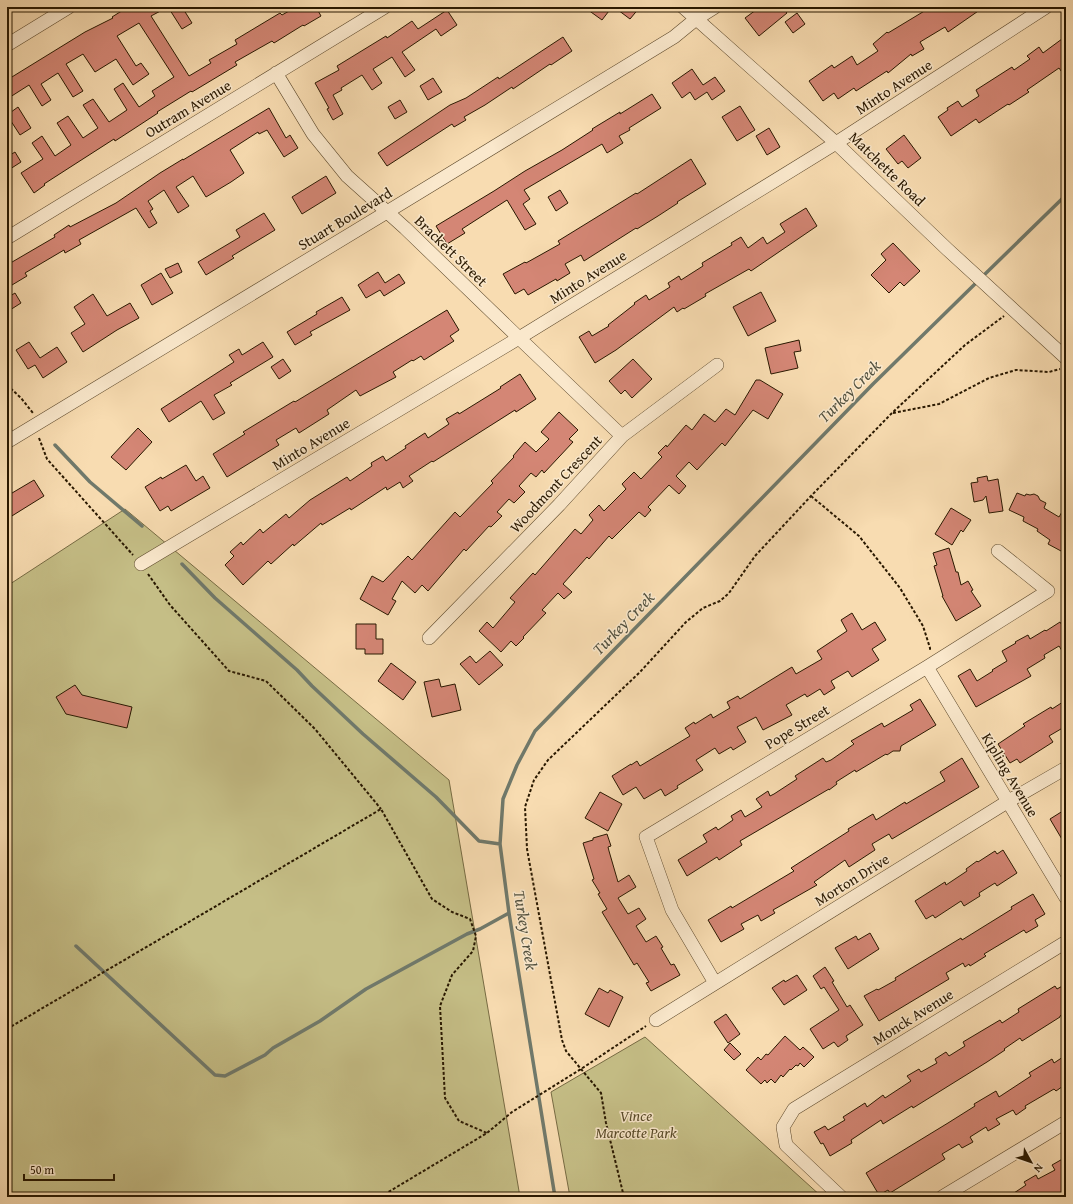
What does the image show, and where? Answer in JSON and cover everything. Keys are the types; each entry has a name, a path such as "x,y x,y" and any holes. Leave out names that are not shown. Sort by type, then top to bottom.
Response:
{"street":[{"path":"7,45 69,7"},
{"name":"Outram Avenue","path":"7,238 385,7"},
{"name":"Matchette Road","path":"683,7 836,142 947,249 1066,358"},
{"name":"Stuart Boulevard","path":"7,442 388,212 674,36 715,7"},
{"name":"Minto Avenue","path":"141,564 519,338 836,142 1046,7"},
{"name":"Brackett Street","path":"276,73 313,134 347,176 405,228 622,436"},
{"name":"Woodmont Crescent","path":"429,638 560,505 622,436 717,365"},
{"name":"Pope Street","path":"715,983 672,910 646,837 927,667 1048,590 998,551"},
{"name":"Kipling Avenue","path":"927,667 1066,898"},
{"name":"Morton Drive","path":"656,1020 1007,802 1066,768"},
{"name":"Monck Avenue","path":"841,1197 786,1144 783,1126 794,1109 1066,942"},
{"path":"942,1197 1066,1122"}],"path":[{"path":"624,1197 606,1123 601,1093 566,1051 562,1040 527,849 525,807 534,780 548,760 640,672 686,622 703,608 720,601 729,593 755,556 892,413 965,345 1014,310"},
{"path":"892,413 939,404 990,378 1016,370 1049,372 1066,368"},
{"path":"7,385 21,398 39,422 39,438 47,459 141,564 170,605 229,671 266,681 315,729 381,809 432,899 452,912 470,919 476,936 473,951 452,975 440,1006 445,1098 459,1121 487,1133"},
{"path":"811,496 859,536 900,588 923,626 930,648 927,667"},
{"path":"7,1029 381,809"},
{"path":"380,1197 487,1133 512,1112 656,1020"}],"green space":[{"path":"125,509 449,780 520,1197 7,1197 7,586"},
{"name":"Vince Marcotte Park","path":"645,1037 822,1197 570,1197 551,1092"}],"building":[{"path":"128,7 168,7 151,16 189,76 211,63 209,60 237,44 235,40 280,13 282,15 296,7 316,7 321,16 274,43 272,41 235,62 237,65 157,112 158,113 115,141 114,139 44,184 45,185 34,193 21,173 43,159 32,143 42,136 55,156 71,145 57,123 68,116 83,138 98,128 83,105 93,99 109,122 127,110 114,89 123,83 139,107 155,96 152,91 174,77 139,23 117,36 136,66 141,63 149,74 133,85 116,59 95,72 83,54 66,64 83,91 73,97 58,73 41,84 51,100 42,106 29,85 7,99 7,80 85,32 113,18 112,17"},
{"path":"168,7 182,7 192,23 182,29"},
{"path":"584,7 612,7 602,20"},
{"path":"614,7 640,7 630,19"},
{"path":"760,7 782,7 787,13 759,36 745,18"},
{"path":"931,7 984,7 948,32 945,27 920,42 924,49 912,56 911,54 888,73 887,71 856,91 854,88 838,99 834,93 823,101 809,81 832,65 834,68 852,56 857,65 878,51 873,44 887,32 888,33"},
{"path":"447,10 457,25 441,36 436,29 402,52 415,70 405,77 392,57 373,69 382,83 372,90 362,75 341,88 342,90 333,95 343,114 333,120 327,109 329,108 315,83 339,70 337,66 386,36 387,38 412,21 418,29"},
{"path":"797,13 805,24 793,33 785,22"},
{"path":"1066,36 1066,78 1059,68 1027,90 1029,92 1009,105 1008,104 979,123 976,119 951,136 938,117 948,110 947,108 958,101 962,107 979,96 976,90 1012,67 1014,70 1030,59 1027,56 1039,47 1043,53"},
{"path":"563,37 572,51 513,89 512,87 464,117 466,120 454,127 452,124 387,166 378,153 450,105 466,98 498,77 499,79"},
{"path":"692,69 703,85 715,77 725,91 712,100 707,92 695,100 690,92 682,98 672,83"},
{"path":"433,78 442,92 428,100 420,86"},
{"path":"652,94 661,108 619,136 623,143 607,153 602,144 524,190 530,199 523,204 536,224 525,230 507,200 462,229 465,233 447,244 436,226 562,150 593,130 592,129"},
{"path":"400,100 407,112 395,119 388,107"},
{"path":"740,106 755,130 737,141 722,117"},
{"path":"18,107 31,128 20,135 7,115"},
{"path":"269,108 286,138 290,135 298,148 284,157 267,130 259,134 258,132 230,150 244,173 231,182 206,197 193,176 176,187 189,206 178,213 164,190 148,201 153,209 150,211 157,223 149,228 136,208 79,240 81,244 65,253 64,250 25,273 27,276 7,288 7,265 55,237 54,235 69,225 70,227 116,203 160,173"},
{"path":"769,128 780,147 767,155 756,136"},
{"path":"904,135 921,158 908,168 902,161 898,164 886,149"},
{"path":"15,152 21,162 7,171 7,157"},
{"path":"691,159 706,184 658,216 584,261 581,255 565,264 570,273 557,281 556,279 528,295 524,289 515,294 503,274 560,244 558,241 636,193 637,194"},
{"path":"326,176 336,193 302,214 292,197"},
{"path":"560,190 568,203 556,211 548,197"},
{"path":"806,208 817,226 751,271 749,269 705,294 706,296 684,309 683,308 677,312 674,307 616,350 595,363 579,337 589,331 592,336 609,326 608,325 635,304 634,303 646,295 649,300 670,287 668,283 679,276 681,280 703,266 702,263 732,245 731,243 741,237 748,248 763,237 767,244 785,232 780,224"},
{"path":"264,213 275,230 232,256 234,258 206,275 198,262 240,237 236,230"},
{"path":"893,243 920,271 904,286 900,282 889,293 871,275 886,260 881,254"},
{"path":"178,263 182,272 170,278 165,269"},
{"path":"378,272 385,283 399,274 405,283 384,296 380,290 366,298 358,285"},
{"path":"161,273 173,293 152,305 141,285"},
{"path":"761,292 776,321 748,336 733,307"},
{"path":"15,293 21,303 10,310 7,304 7,298"},
{"path":"93,294 107,316 130,303 139,318 83,352 71,333 85,324 74,307"},
{"path":"342,297 350,310 310,332 312,335 295,345 287,332 317,314 316,312"},
{"path":"447,310 459,330 450,336 454,341 424,360 421,356 413,361 412,360 393,372 396,377 360,396 356,390 327,410 329,414 299,433 296,428 276,440 279,445 227,477 213,454 245,434 243,432"},
{"path":"799,340 801,351 794,352 798,368 771,374 765,348"},
{"path":"29,342 40,358 57,347 67,362 43,378 35,365 28,369 16,350"},
{"path":"263,342 273,357 230,383 232,385 214,395 225,413 213,420 201,401 169,422 161,409 234,362 229,355 239,349 242,355"},
{"path":"283,359 291,371 279,379 271,367"},
{"path":"633,359 652,379 632,398 625,390 621,394 609,381"},
{"path":"520,374 536,399 516,412 515,410 409,476 413,481 403,488 400,482 387,490 386,487 351,510 350,508 322,525 321,523 294,546 293,544 271,564 268,561 243,585 225,565 234,556 230,552 241,542 243,545 260,529 263,533 286,514 289,518 310,500 347,477 350,481 372,466 371,463 383,456 386,461 425,433 428,438 449,424 446,419 458,412 459,414 501,388 500,387"},
{"path":"756,380 760,380 783,394 768,419 753,410 725,446 722,443 697,470 689,462 676,476 686,486 679,494 669,485 648,507 651,510 645,517 639,512 612,539 609,536 589,559 587,557 563,584 572,592 564,599 558,593 542,610 546,613 516,646 511,641 501,652 479,631 487,622 493,628 515,602 510,598 533,573 535,575 575,529 581,534 593,520 589,515 599,505 604,511 626,489 622,484 634,472 641,479 662,457 658,453 666,445 667,447 686,425 692,430 704,414 715,422 726,409 735,415"},
{"path":"559,412 578,430 569,439 573,442 544,473 542,470 536,477 531,473 519,486 525,492 514,503 509,499 497,512 502,516 491,527 489,526 466,551 464,549 428,591 422,585 415,593 402,581 392,599 396,601 388,615 360,599 372,576 383,582 408,556 412,560 455,512 460,517 493,483 491,481 514,457 513,456 525,442 536,452 549,439 541,432"},
{"path":"138,428 152,442 126,470 111,457"},
{"path":"186,465 196,481 203,476 210,488 171,511 168,506 160,511 145,487 161,477 162,479"},
{"path":"987,476 988,481 998,479 1003,511 989,513 986,496 983,500 974,502 971,483 978,482 977,478"},
{"path":"34,480 44,496 7,519 7,496"},
{"path":"1017,493 1025,496 1026,494 1034,494 1038,496 1040,500 1046,503 1044,508 1059,517 1066,505 1066,542 1061,551 1048,544 1050,540 1037,531 1038,529 1023,521 1024,517 1009,510"},
{"path":"951,508 971,520 963,532 961,530 952,545 935,534"},
{"path":"949,548 961,585 968,581 973,590 971,591 981,606 956,621 942,596 934,566 937,565 933,553"},
{"path":"852,613 862,630 875,622 886,640 872,649 879,660 852,677 848,671 831,681 835,688 824,695 820,689 807,697 805,694 786,705 792,715 763,730 756,717 737,727 746,742 733,750 731,747 719,754 715,748 696,760 703,770 677,786 678,788 665,796 661,789 644,799 636,787 623,795 612,776 637,761 640,766 690,736 685,728 694,722 695,724 711,714 713,718 730,708 727,702 738,696 740,699 792,667 796,674 822,659 817,651 847,631 841,620"},
{"path":"1060,622 1066,632 1066,657 1059,646 1044,655 1045,658 1027,669 1031,676 976,707 958,676 970,669 977,681 1007,661 1002,651 1028,635 1030,639"},
{"path":"356,624 376,624 376,639 383,639 383,654 365,654 365,649 356,649"},
{"path":"490,651 503,665 479,685 460,664 470,656 476,663"},
{"path":"391,663 416,682 403,700 378,681"},
{"path":"439,679 441,687 455,684 461,710 432,717 424,682"},
{"path":"75,685 82,695 132,707 127,728 66,714 56,697"},
{"path":"920,699 936,725 901,746 900,751 893,751 856,772 855,770 836,782 837,784 829,790 740,841 742,845 719,860 717,857 687,876 678,860 707,842 703,835 716,827 718,830 733,820 731,816 741,810 745,817 762,807 756,799 768,791 770,796 774,794 797,779 795,776 823,758 826,762 831,760 854,744 851,741 882,723 884,727 913,710 910,705"},
{"path":"1066,700 1066,726 1049,736 1053,742 1020,763 1017,759 1010,763 998,744 1025,726 1023,724"},
{"path":"962,758 979,787 892,839 889,834 872,844 875,850 849,867 845,860 814,882 817,885 773,910 775,913 761,921 758,915 741,924 744,929 721,942 708,920 731,906 732,908 794,871 791,868 849,831 848,829 873,814 876,820 905,802 906,804 945,781 940,772"},
{"path":"600,792 622,804 608,831 585,818"},
{"path":"1066,809 1066,846 1050,819"},
{"path":"607,834 611,846 608,847 618,882 629,875 636,887 618,898 628,914 639,908 646,919 636,926 646,942 656,936 671,965 674,964 680,975 651,991 646,983 649,982 637,963 634,965 602,912 607,909 592,880 594,879 583,843"},
{"path":"1003,850 1017,873 997,886 995,883 979,893 980,896 964,906 961,901 935,918 933,915 926,919 915,901 945,882 946,885 967,871 966,869 977,861 978,862 995,851 997,854"},
{"path":"1033,894 1045,914 1035,920 1038,926 1026,933 1024,930 984,954 986,956 970,966 969,964 965,967 963,963 946,973 949,979 879,1021 864,996 896,980 895,978 961,938 962,940"},
{"path":"870,933 879,949 848,969 835,948 856,936 858,940"},
{"path":"825,967 847,1007 850,1005 863,1025 846,1036 848,1040 838,1047 834,1042 823,1049 810,1029 839,1010 824,987 821,989 813,976"},
{"path":"797,975 807,990 784,1005 772,988 784,980 785,982"},
{"path":"1066,984 1066,1011 1060,1017 1022,1041 1020,1038 987,1062 913,1108 912,1106 883,1124 881,1120 851,1140 852,1143 830,1156 823,1143 821,1144 814,1132 825,1126 828,1130 845,1120 843,1117 865,1103 867,1107 883,1095 885,1098 911,1081 907,1076 919,1069 921,1072 937,1063 935,1059 946,1052 949,1056 965,1046 963,1042 1000,1020 1002,1023 1019,1012 1018,1009 1055,986 1057,989"},
{"path":"599,988 608,993 610,990 623,997 609,1027 585,1014"},
{"path":"726,1014 740,1034 728,1043 714,1022"},
{"path":"785,1036 800,1050 803,1047 814,1057 804,1067 800,1063 798,1066 796,1065 791,1070 790,1069 783,1077 781,1075 775,1083 771,1079 767,1083 765,1080 761,1084 746,1070 758,1057 761,1060 766,1054 768,1055"},
{"path":"730,1043 741,1054 734,1060 724,1050"},
{"path":"1066,1055 1066,1084 1056,1091 1054,1089 1025,1106 1026,1108 1016,1115 1013,1110 996,1119 1000,1124 988,1131 986,1127 970,1137 973,1142 962,1148 959,1144 942,1154 945,1159 890,1193 888,1190 879,1195 866,1173 975,1106 974,1104 996,1091 999,1097 1031,1076 1029,1073 1052,1059 1054,1063"},
{"path":"1066,1157 1066,1192 1057,1197 1008,1197 1026,1185 1024,1182 1036,1175 1038,1179 1055,1170 1052,1165"}],"waterway":[{"name":"Turkey Creek","path":"982,277 1066,195"},
{"name":"Turkey Creek","path":"555,1197 509,913 500,844 503,799 517,765 535,731 873,384 978,281"},
{"path":"55,445 90,482 142,526"},
{"path":"182,564 215,598 297,670 363,734 436,797 479,841 500,844"},
{"path":"76,946 215,1075 225,1076 265,1055 273,1048 320,1021 366,989 509,913"}]}
